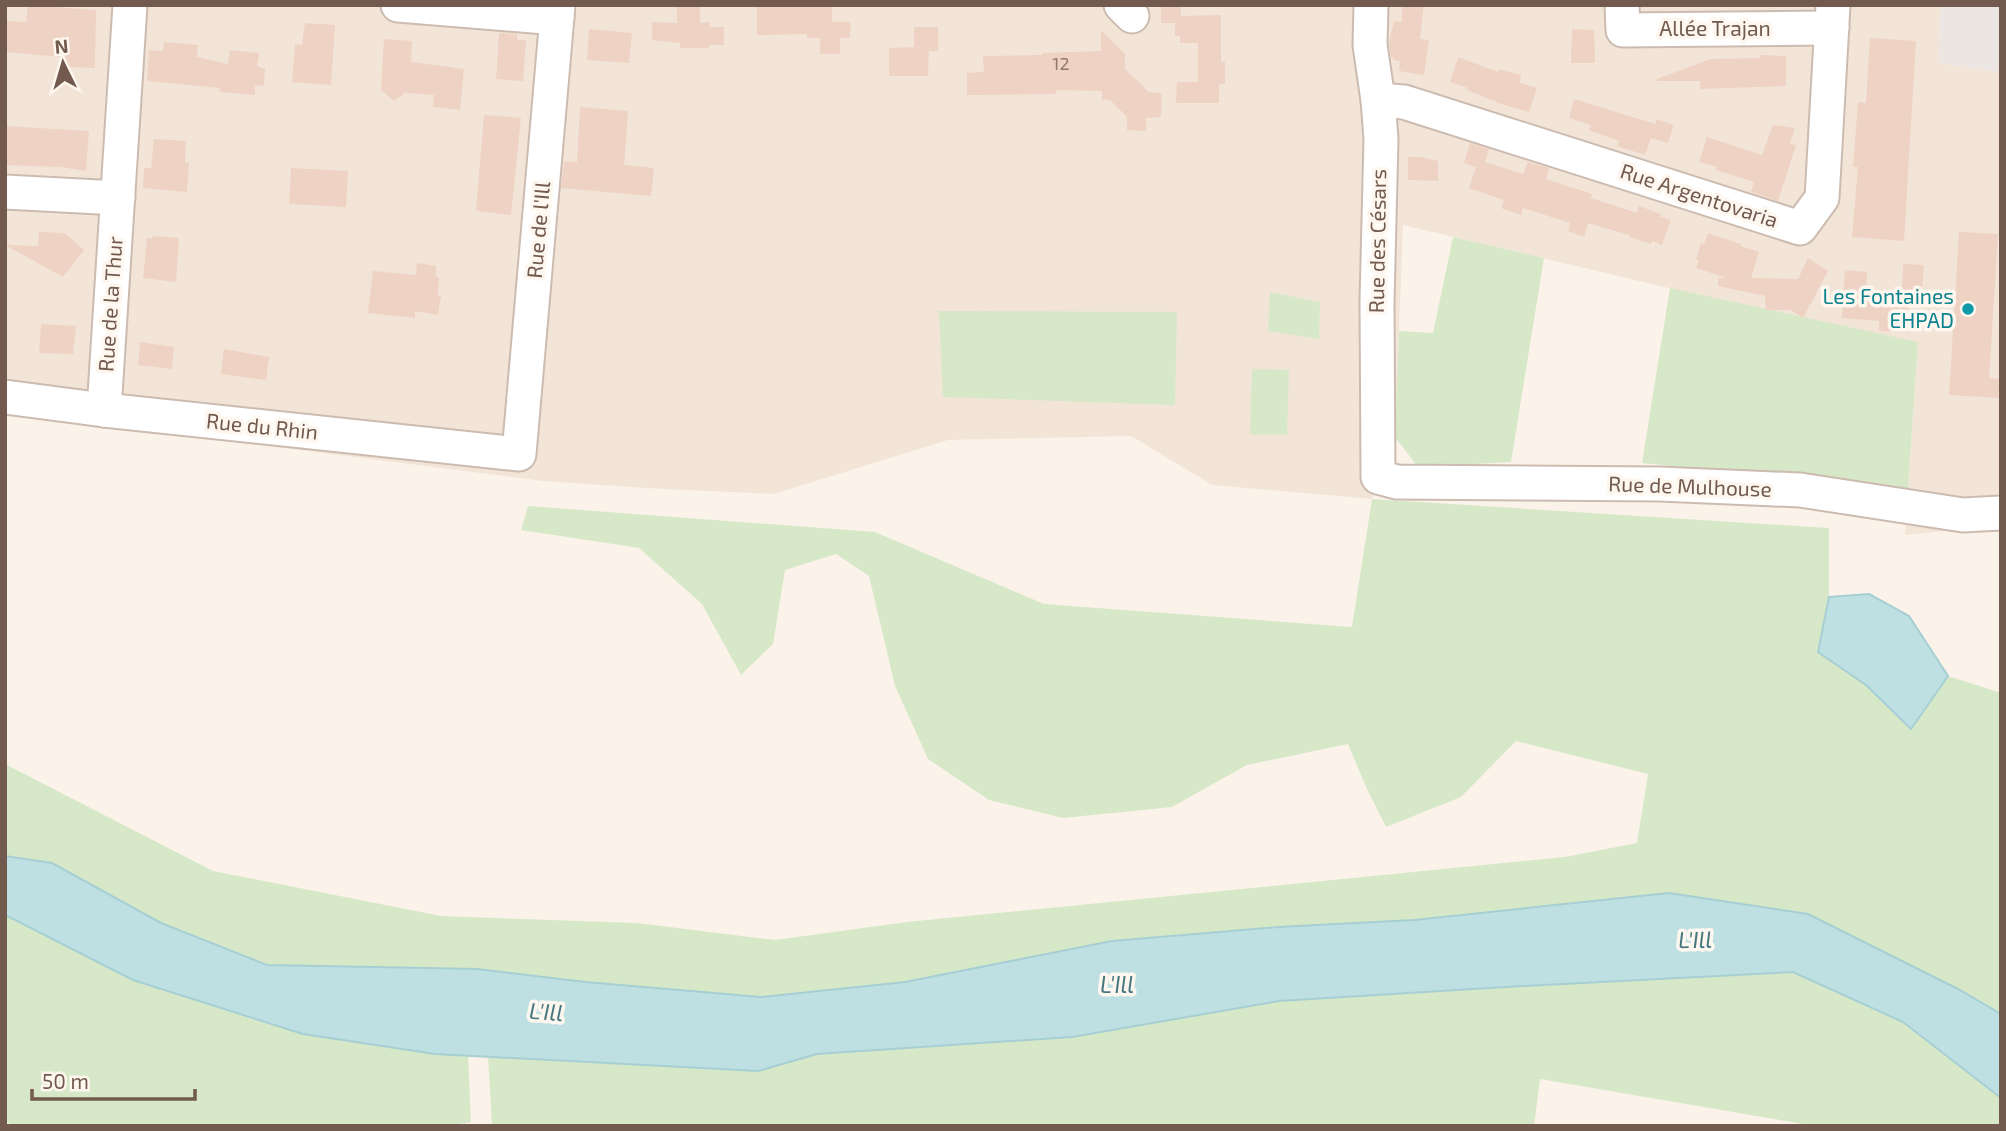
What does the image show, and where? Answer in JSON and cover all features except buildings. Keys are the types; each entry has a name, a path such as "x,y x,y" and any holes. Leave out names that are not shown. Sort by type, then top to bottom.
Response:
{"street":[{"name":"Rue de la Thur","path":"104,410 130,5"},
{"path":"398,5 558,11"},
{"name":"Rue des Césars","path":"1371,5 1370,45 1381,139 1377,314 1378,477"},
{"name":"Allée Trajan","path":"1622,5 1623,30 1833,17"},
{"name":"Rue de l'Ill","path":"519,454 558,11"},
{"name":"Rue Argentovaria","path":"1378,100 1404,102 1800,228 1822,198 1833,17"},
{"path":"5,192 118,198"},
{"name":"Rue du Rhin","path":"5,397 519,454"},
{"name":"Rue de Mulhouse","path":"1378,477 1397,482 1660,484 1800,491 1963,514 2001,513"}],"shaded area":[{"path":"5,5 1941,5 1938,63 2001,72 2001,525 1905,535 1918,342 1744,306 1403,225 1395,437 1372,499 1212,485 1131,436 948,440 774,494 543,481 94,424 5,416"},
{"path":"1941,5 2001,5 2001,72 1938,63"}],"green space":[{"path":"1453,237 1544,258 1511,462 1418,467 1395,437 1399,331 1433,333"},
{"path":"1670,288 1918,342 1908,489 1642,463"},
{"path":"1270,292 1320,302 1319,339 1268,331"},
{"path":"939,311 1177,312 1175,405 943,397"},
{"path":"1252,369 1289,370 1287,435 1250,434"},
{"path":"1372,499 1829,528 1829,597 1818,652 1866,685 1911,729 1948,676 2001,693 2001,1014 1958,989 1808,914 1414,920 1278,927 905,982 761,997 585,982 477,969 267,965 161,923 52,863 5,856 5,764 213,871 441,916 637,923 775,940 907,922 1565,857 1637,843 1648,774 1516,741 1461,797 1386,827 1348,744 1247,765 1172,807 1063,818 989,800 928,759 895,686 869,576 836,554 785,570 773,644 741,675 702,604 639,548 521,530 528,506 875,532 1044,604 1352,627"},
{"path":"5,915 133,980 303,1034 435,1054 468,1056 471,1122 448,1126 14,1126 5,1121"},
{"path":"1793,972 1903,1022 2001,1098 2001,1126 1815,1126 1540,1079 1534,1126 492,1126 488,1056 758,1071 817,1054 1072,1037 1279,1001"}],"water":[{"path":"1869,594 1909,616 1948,676 1911,729 1866,685 1818,652 1829,597"},
{"name":"L'Ill","path":"5,856 52,863 161,923 267,965 477,969 585,982 761,997 905,982 1112,941 1278,927 1414,920 1669,893 1808,914 1958,989 2001,1014 2001,1098 1903,1022 1793,972 1279,1001 1072,1037 817,1054 758,1071 435,1054 303,1034 133,980 5,915"}],"place":[{"name":"Les Fontaines EHPAD","path":"1968,309"}]}
